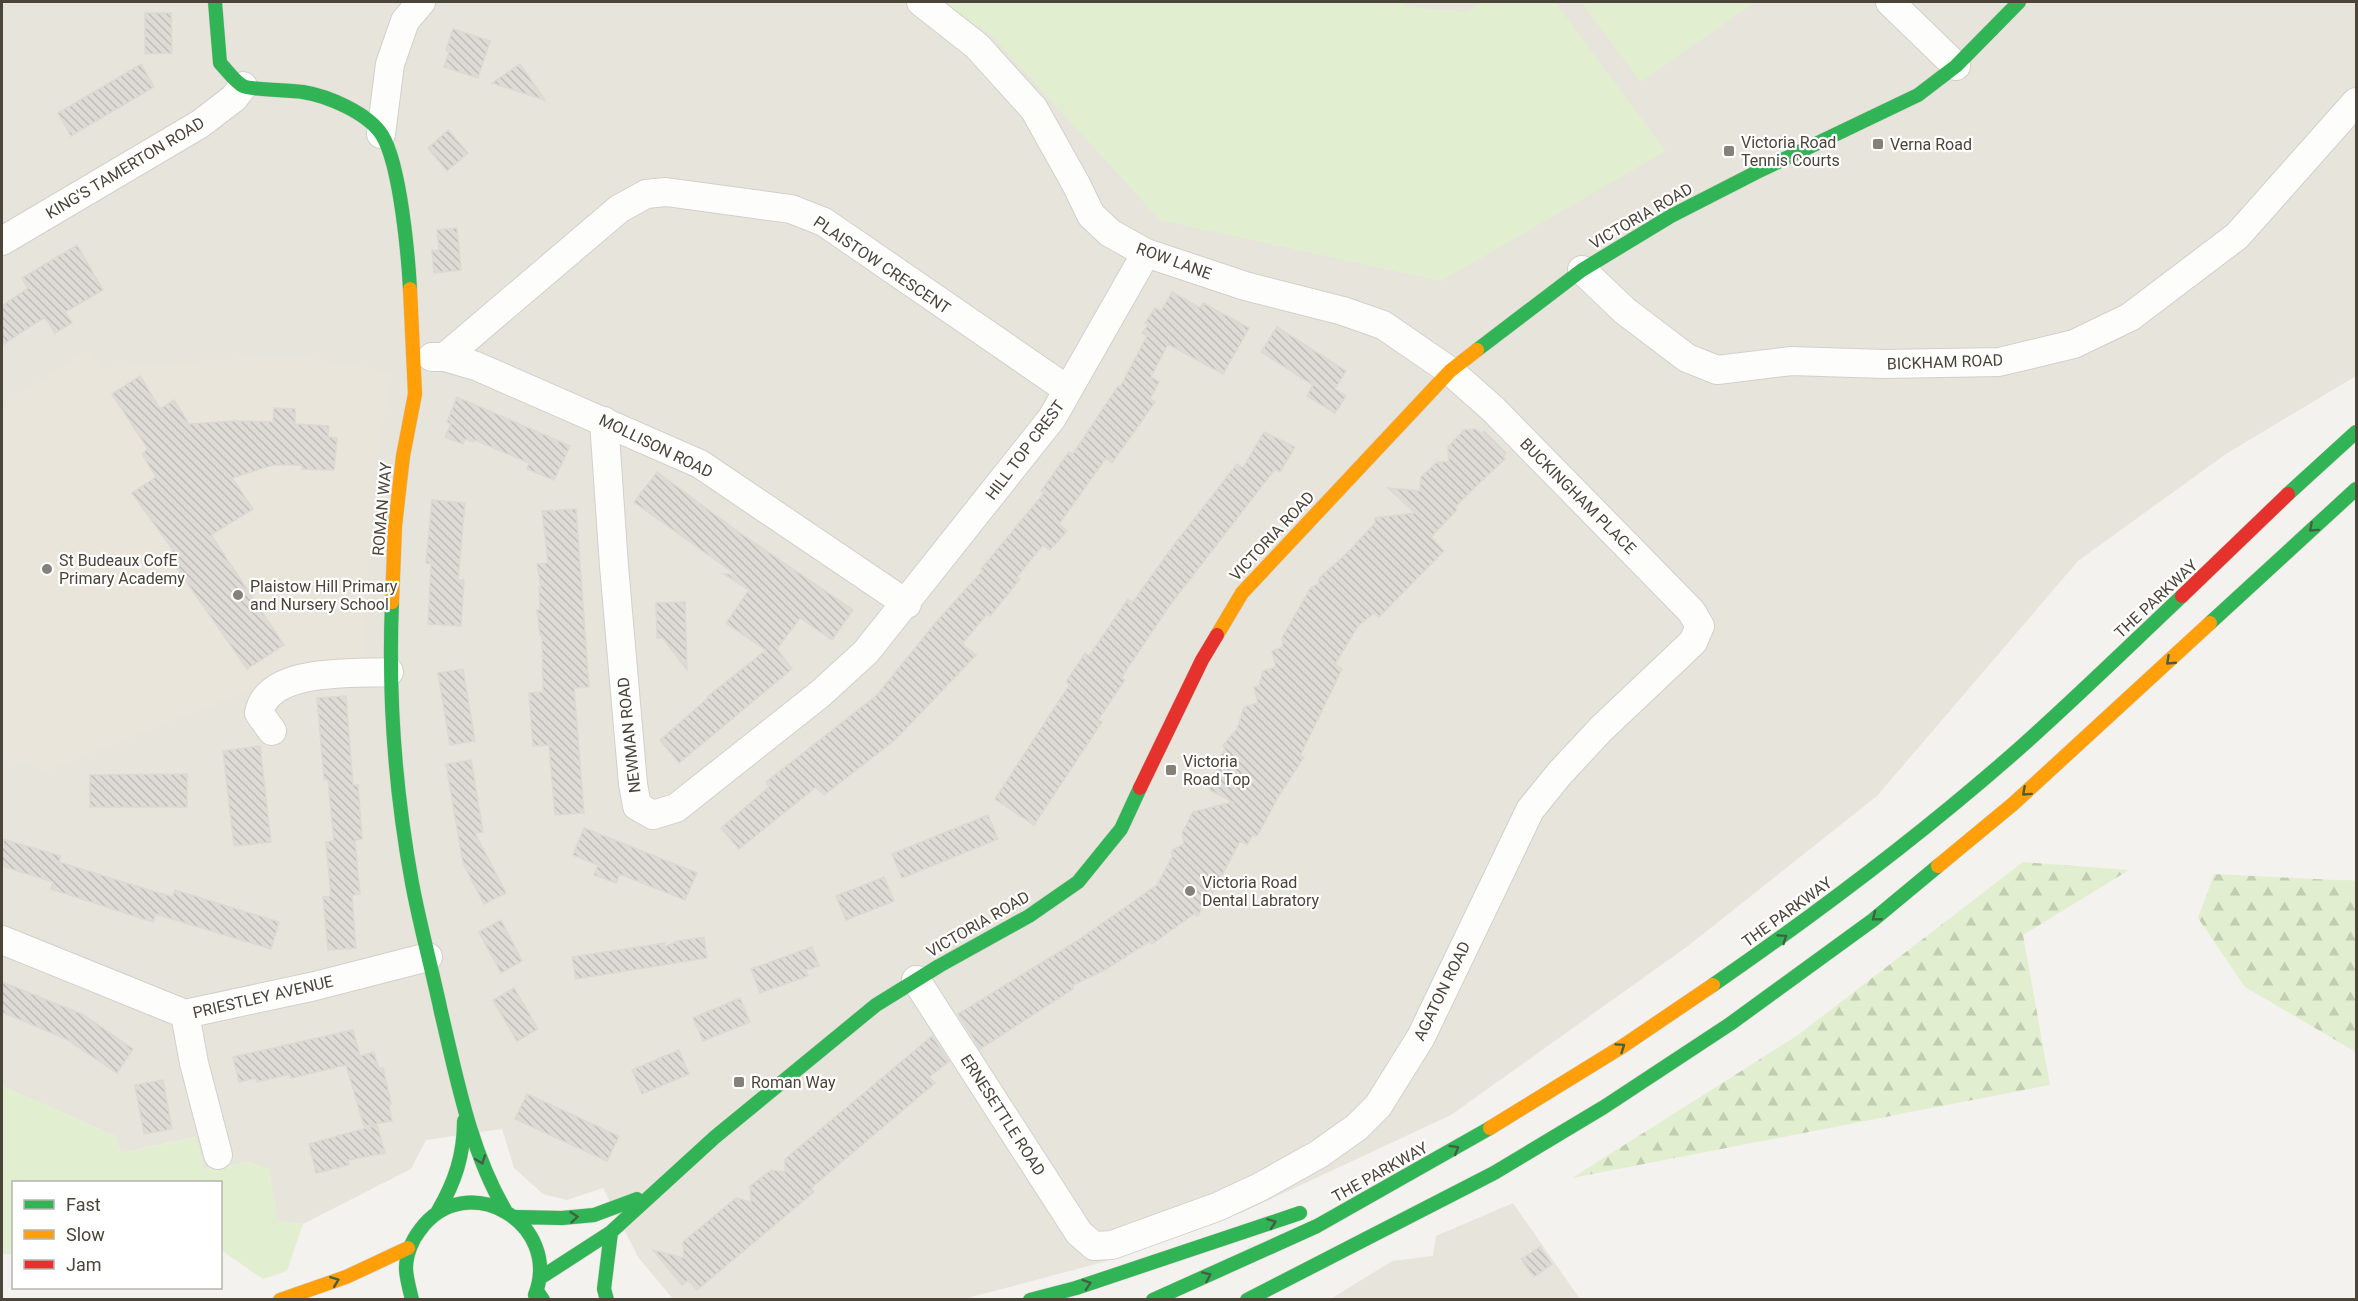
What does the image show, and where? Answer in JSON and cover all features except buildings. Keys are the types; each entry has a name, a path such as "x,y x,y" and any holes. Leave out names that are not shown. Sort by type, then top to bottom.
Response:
{"main road":[{"path":"215,2 220,63 243,87"},
{"name":"VICTORIA ROAD","path":"538,1292 611,1232 715,1137 836,1035 876,1005 1029,916 1078,882 1121,829 1202,660 1242,592 1450,371 1582,270 1671,216 1755,172 1918,95 1956,66 2019,2"},
{"name":"ROMAN WAY","path":"243,87 303,92 331,99 357,113 381,134 393,160 409,267 415,394 403,456 395,526 389,672 393,742 401,814 412,883 463,1107 491,1186 510,1213 531,1234 539,1255 538,1292"},
{"name":"THE PARKWAY","path":"1153,1299 1291,1238 1420,1169 1588,1070 1794,931 1972,789 2148,629 2356,432"},
{"path":"1247,1299 1494,1173 1604,1107 1730,1024 1863,927 2013,804 2356,489"},
{"name":"ROMAN WAY","path":"438,1211 455,1183 465,1145 463,1107"},
{"path":"1335,1200 1420,1169"},
{"name":"VICTORIA ROAD","path":"438,1211 460,1203 483,1202 510,1213 562,1218 594,1215 652,1193"},
{"path":"1030,1299 1087,1284 1313,1208"},
{"path":"412,1299 406,1284 405,1266 408,1248 415,1233 425,1220 438,1211"},
{"path":"607,1299 604,1289 611,1232"},
{"path":"280,1299 310,1291 371,1267 408,1248"}],"street":[{"path":"381,134 390,64 405,21 422,2"},
{"name":"ROW LANE","path":"921,2 977,46 1034,109 1091,215 1110,233 1146,253 1245,286 1343,311 1383,325 1450,371"},
{"path":"1890,2 1956,66"},
{"name":"KING'S TAMERTON ROAD","path":"2,241 200,124 234,98 243,87"},
{"name":"BICKHAM ROAD","path":"1582,270 1625,311 1687,358 1717,370 1791,361 1884,364 1999,362 2074,344 2130,317 2237,236 2356,102"},
{"name":"PLAISTOW CRESCENT","path":"445,357 619,209 646,194 666,192 791,209 824,222 964,321 1068,390"},
{"name":"HILL TOP CREST","path":"907,604 1052,418 1146,253"},
{"name":"MOLLISON ROAD","path":"414,357 445,357 476,366 700,464 907,604"},
{"name":"BUCKINGHAM PLACE","path":"1450,371 1493,409 1691,611 1700,626"},
{"name":"NEWMAN ROAD","path":"604,421 615,577 633,784 637,806 654,815 676,808 820,694 866,652 907,604"},
{"name":"AGATON ROAD","path":"1094,1246 1112,1245 1173,1225 1260,1187 1319,1155 1357,1127 1378,1106 1421,1037 1530,810 1560,773 1601,729 1693,642 1700,626"},
{"path":"272,731 259,713 261,702 281,686 304,676 389,672"},
{"name":"PRIESTLEY AVENUE","path":"2,940 185,1014 315,986 428,957"},
{"name":"ERNESETTLE ROAD","path":"916,980 1079,1233 1094,1246"},
{"path":"185,1014 194,1063 218,1155"}],"shaded area":[{"path":"2,2 2356,2 2356,376 2226,454 2078,561 1877,796 1688,946 1451,1115 1241,1213 1100,1263 964,1299 673,1299 638,1257 603,1188 567,1200 543,1194 514,1168 502,1129 426,1140 411,1169 303,1224 277,1221 251,1162 204,1170 196,1137 121,1153 115,1136 2,1086 2,757 50,770 2,422"},
{"name":"Plaistow Hill Primary and Nursery School","path":"89,350 102,368 291,355 393,372 375,465 362,662 294,663 249,691 50,770 2,757 2,405"},
{"path":"54,942 136,975 139,983 39,944"},
{"path":"1513,1203 1580,1299 1329,1300 1392,1261 1433,1256 1436,1236"}],"green space":[{"path":"942,2 1403,2 1406,7 1468,12 1480,2 1555,2 1666,151 1441,281 1160,220 990,34"},
{"path":"1581,2 1755,2 1641,82"},
{"path":"2023,862 2129,870 2023,935 2050,1085 1572,1178 1798,1035"},
{"path":"2214,874 2356,881 2356,1052 2245,987 2198,918"},
{"path":"2,1086 115,1136 121,1153 197,1137 204,1170 251,1162 269,1169 277,1221 303,1224 287,1271 263,1279 222,1251 222,1181 12,1181 12,1254 2,1254"}],"traffic: fast":[{"path":"215,2 220,63 240,84 247,87 303,92 324,97 357,113 376,127 382,135 394,166 398,187 410,289"},
{"path":"1477,350 1582,270 1671,216 1918,95 1956,66 2019,2"},
{"path":"2288,494 2356,432"},
{"path":"2210,623 2356,489"},
{"path":"1713,985 1832,900 1948,809 2042,728 2182,596"},
{"path":"392,602 391,672 394,743 401,813 412,883 466,1114 482,1163 505,1210"},
{"path":"540,1278 611,1232 715,1137 876,1005 939,966 1029,916 1078,882 1121,829 1140,788"},
{"path":"1247,1300 1494,1173 1604,1107 1730,1024 1873,920 1938,866"},
{"path":"438,1211 457,1168 464,1121"},
{"path":"1153,1300 1317,1226 1490,1128"},
{"path":"516,1217 562,1218 594,1215 637,1199"},
{"path":"412,1300 406,1268 412,1243 420,1230 439,1212 461,1203 484,1204 505,1212 523,1226 535,1246 540,1269 535,1295"},
{"path":"1030,1300 1076,1288 1300,1213"},
{"path":"607,1300 604,1289 611,1232"},
{"path":"537,1291 543,1300"}],"traffic: slow":[{"path":"392,602 395,526 403,456 415,394 410,289"},
{"path":"1217,635 1242,593 1450,371 1477,350"},
{"path":"1938,866 2013,804 2210,623"},
{"path":"1490,1128 1623,1046 1713,985"},
{"path":"280,1300 346,1277 408,1248"}],"traffic: jam":[{"path":"2182,596 2288,494"},
{"path":"1140,788 1202,660 1217,635"}],"place":[{"name":"Verna Road","path":"1878,144"},
{"name":"Victoria Road Tennis Courts","path":"1729,151"},
{"name":"St Budeaux CofE Primary Academy","path":"47,569"},
{"name":"Plaistow Hill Primary and Nursery School","path":"238,595"},
{"name":"Victoria Road Top","path":"1171,770"},
{"name":"Victoria Road Dental Labratory","path":"1190,891"},
{"name":"Roman Way","path":"739,1082"}]}
